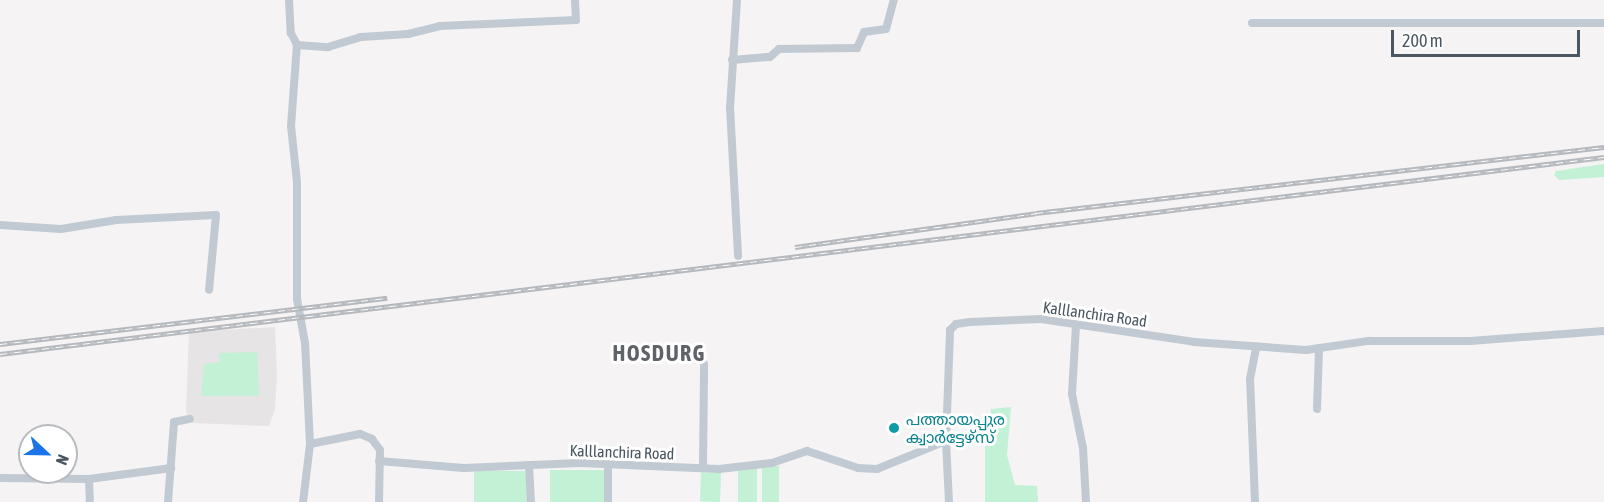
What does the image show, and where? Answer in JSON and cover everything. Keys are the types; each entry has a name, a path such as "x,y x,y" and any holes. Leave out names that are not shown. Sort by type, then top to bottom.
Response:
{"street":[{"path":"289,0 291,33 297,45 291,126 297,182 297,299 305,343 310,444 303,502"},
{"path":"297,45 328,47 362,37 408,34 449,26 568,22 576,20 574,0"},
{"path":"736,0 732,60 731,189 738,256"},
{"path":"732,60 771,57 779,49 857,48 864,32 885,29 894,0"},
{"path":"1252,23 1604,23"},
{"path":"0,225 61,229 116,220 216,215 210,290"},
{"name":"Kalllanchira Road","path":"379,461 464,468 608,464 704,468 772,462 807,451 858,468 877,469 946,441 948,338 956,324 1041,319 1256,347 1318,348 1368,341 1470,341 1604,331"},
{"path":"1076,325 1072,394 1083,448 1086,502"},
{"path":"1255,502 1250,379 1256,347"},
{"path":"1317,409 1318,348"},
{"path":"704,364 704,468"},
{"path":"168,502 174,422 190,419"},
{"path":"310,444 360,434 372,439 380,450 380,502"},
{"path":"946,441 949,502"},
{"path":"608,464 608,502"},
{"path":"529,465 531,502"},
{"path":"0,478 89,479 171,468"},
{"path":"89,479 90,502"}],"shaded area":[{"path":"275,327 277,376 275,409 269,426 192,423 186,412 189,332"}],"green space":[{"path":"1604,164 1604,177 1559,180 1554,175 1556,171"},
{"path":"257,352 259,396 201,396 204,364 220,362 219,353"},
{"path":"1011,407 1007,455 1015,485 1037,486 1038,502 985,502 985,440 991,409"},
{"path":"762,466 779,466 779,502 762,502"},
{"path":"738,467 757,467 757,502 738,502"},
{"path":"550,470 604,470 604,502 550,502"},
{"path":"474,471 528,471 528,502 474,502"},
{"path":"701,472 721,473 720,502 700,501"}],"railway":[{"path":"795,247 1036,213 1604,147"},
{"path":"0,354 1604,157"},
{"path":"0,344 387,298"}],"place":[{"name":"പത്തായപ്പുര ക്വാർട്ടേഴ്സ്","path":"894,428"}],"district":[{"name":"HOSDURG","path":"659,354"}]}
